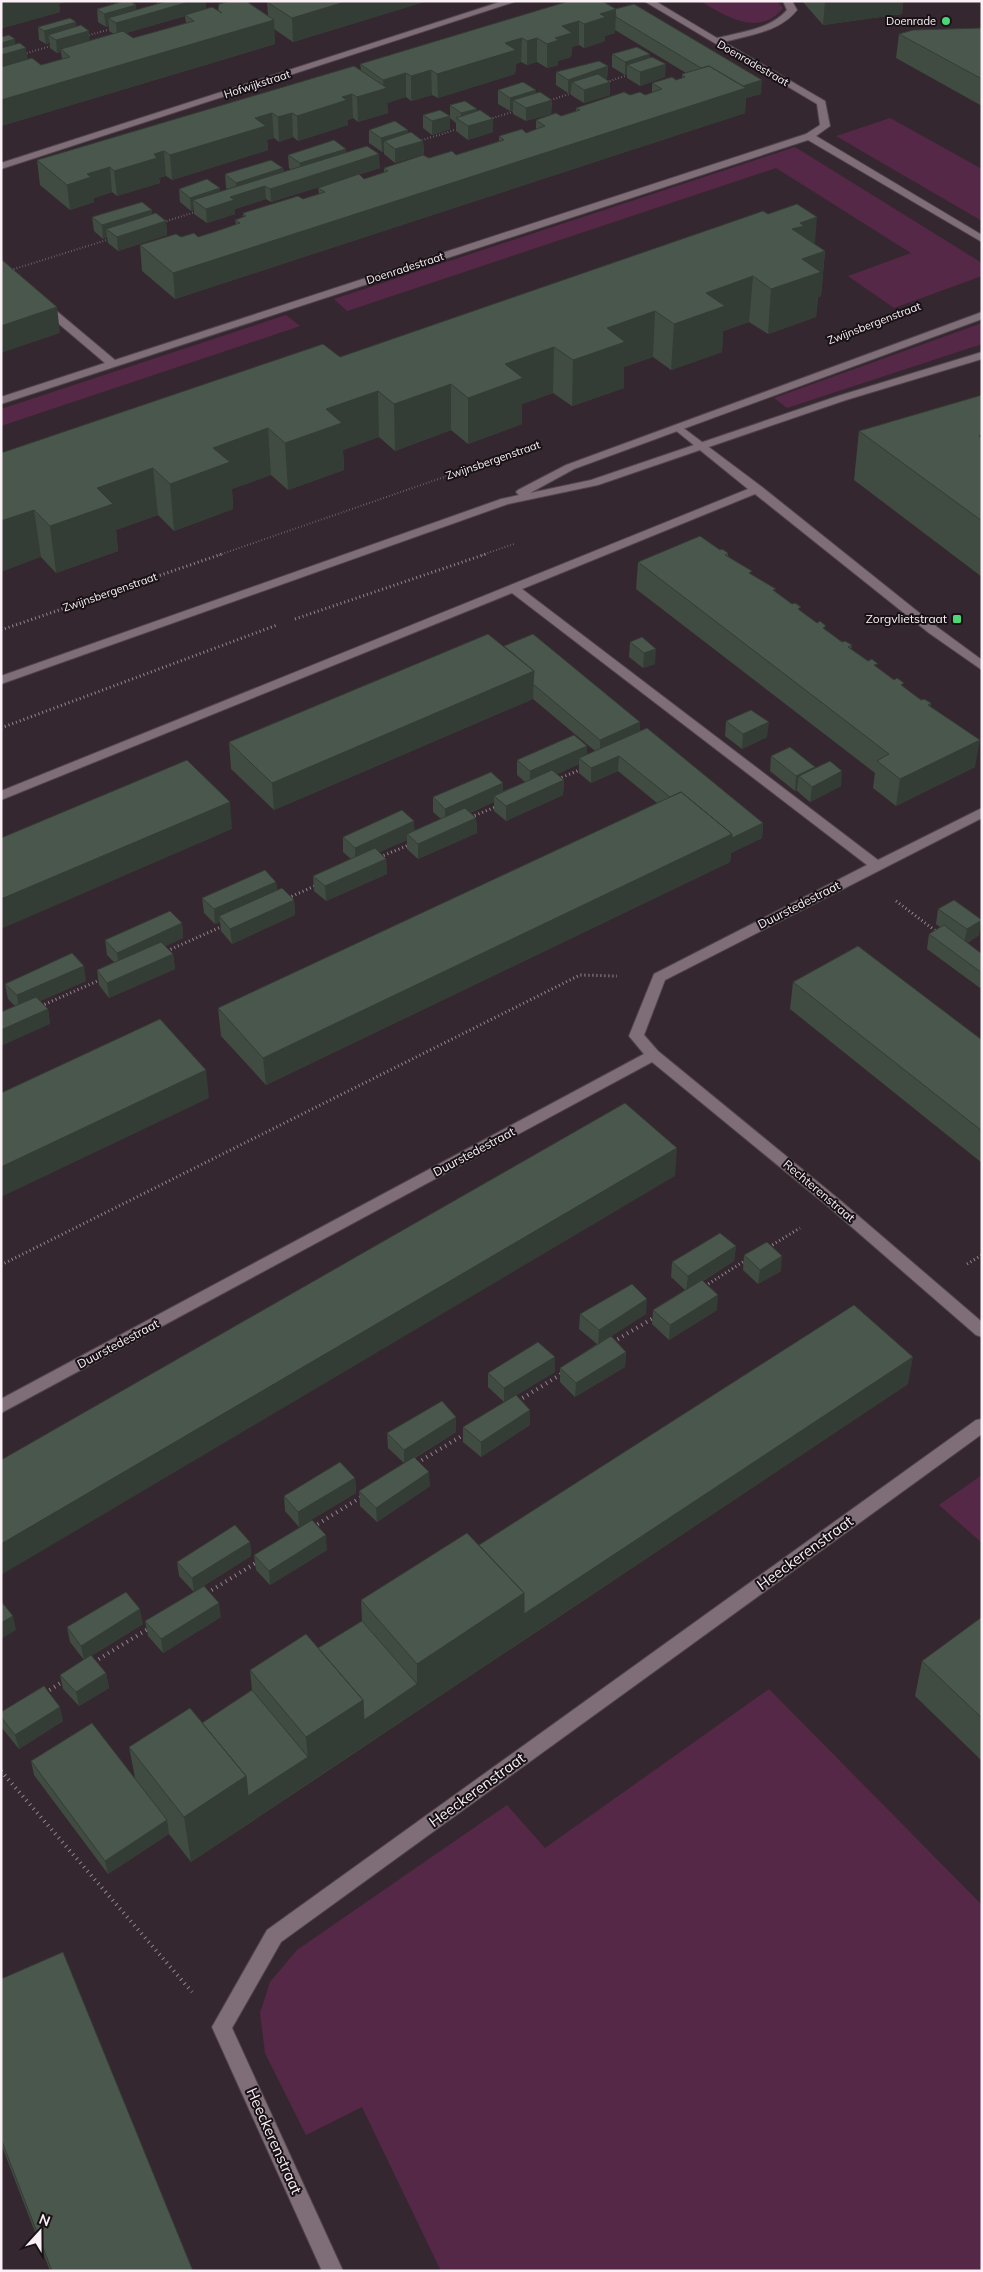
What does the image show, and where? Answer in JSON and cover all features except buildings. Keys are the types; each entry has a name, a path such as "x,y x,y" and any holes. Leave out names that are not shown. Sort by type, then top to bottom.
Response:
{"street":[{"name":"Hofwijkstraat","path":"1,166 513,1"},
{"name":"Doenradestraat","path":"1,401 809,136 825,126 822,103 648,1"},
{"path":"716,41 772,25 787,18 792,10 787,1"},
{"path":"809,136 982,239"},
{"path":"3,272 113,364"},
{"path":"1,680 504,501 570,467 982,315"},
{"path":"504,501 594,482 834,401 982,355"},
{"path":"678,426 933,630 982,666"},
{"path":"1,796 758,489"},
{"path":"513,588 877,866"},
{"name":"Duurstedestraat","path":"659,977 982,812"},
{"path":"653,1055 636,1036 659,977"},
{"name":"Duurstedestraat","path":"1,1407 653,1055"},
{"name":"Rechterenstraat","path":"653,1055 836,1205 982,1331"},
{"name":"Heeckerenstraat","path":"333,2271 222,2027 274,1936 982,1425"}],"path":[{"path":"86,36 114,28"},
{"path":"20,55 58,44"},
{"path":"606,82 625,76"},
{"path":"540,103 578,91"},
{"path":"484,121 521,109"},
{"path":"418,142 465,127"},
{"path":"154,225 201,210"},
{"path":"3,272 116,237"},
{"name":"Zwijnsbergenstraat","path":"1,630 510,454"},
{"path":"552,782 588,766"},
{"path":"470,818 507,802"},
{"path":"379,858 416,842"},
{"path":"859,874 943,936"},
{"path":"280,901 325,882"},
{"path":"162,953 225,925"},
{"path":"1,1265 580,975 659,977"},
{"path":"34,1009 107,977"},
{"path":"760,1252 836,1205"},
{"path":"701,1288 752,1257"},
{"path":"608,1345 659,1314"},
{"path":"516,1402 566,1371"},
{"path":"414,1465 474,1428"},
{"path":"305,1532 372,1491"},
{"path":"204,1595 263,1558"},
{"path":"86,1668 153,1626"},
{"path":"43,1694 69,1678"},
{"path":"1,1771 222,2027"}],"shaded area":[{"path":"700,1 777,1 783,8 774,17 764,22 753,23 731,18"},
{"path":"890,118 982,169 982,221 836,136"},
{"path":"795,147 982,263 982,276 894,308 848,276 911,253 776,168 347,311 334,299"},
{"path":"286,315 300,326 1,426 1,409"},
{"path":"982,323 982,344 787,408 774,398"},
{"path":"982,1475 982,1543 939,1505"},
{"path":"769,1689 982,1905 982,2271 441,2271 362,2107 306,2135 265,2053 260,2013 270,1982 297,1950 507,1805 545,1848"}],"place":[{"name":"Doenrade","path":"946,21"},
{"name":"Zorgvlietstraat","path":"957,619"}]}
